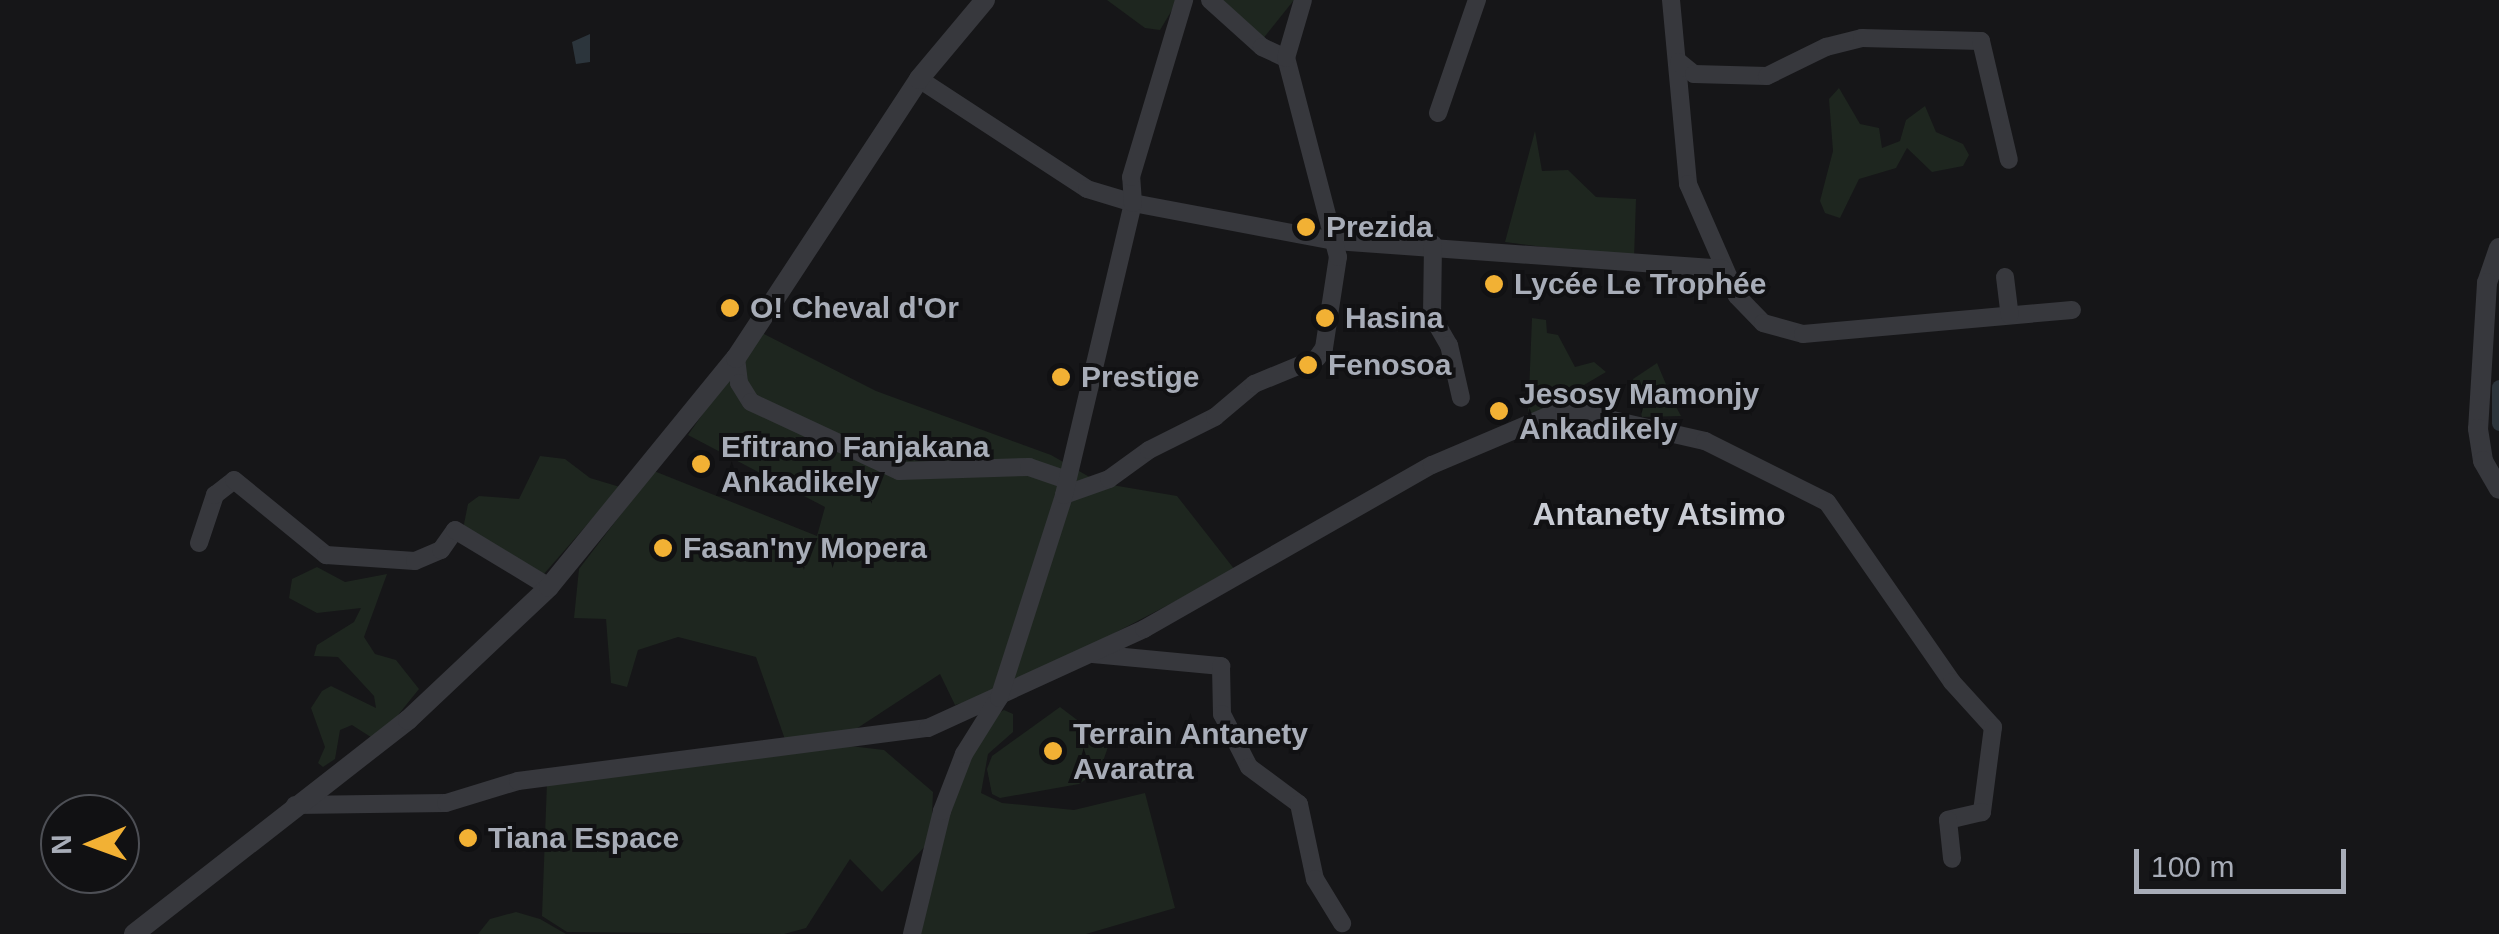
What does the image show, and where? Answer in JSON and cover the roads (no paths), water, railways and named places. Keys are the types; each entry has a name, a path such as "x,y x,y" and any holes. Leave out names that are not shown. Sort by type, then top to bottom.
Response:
{"street":[{"path":"134,934 294,805 408,720 549,587 736,358 919,79 986,0"},
{"path":"912,934 942,811 964,754 999,698 1066,488 1132,203 1131,177 1184,0"},
{"path":"1210,0 1262,47 1286,58"},
{"path":"736,358 738,384 752,402 899,471 1028,468 1066,488 1109,479 1148,450 1215,417 1254,384 1317,358 1336,277 1335,241 1286,58 1303,0"},
{"path":"1438,114 1478,0"},
{"path":"1671,0 1688,184 1723,269 1763,323 1803,334 2072,310"},
{"path":"1679,62 1694,74 1767,76 1862,38 1981,41 2009,160"},
{"path":"919,79 1087,189 1132,203 1335,241 1433,244 1723,269"},
{"path":"1433,244 1432,316 1449,345 1461,398"},
{"path":"2499,248 2487,283 2478,429 2483,461 2499,489"},
{"path":"2005,276 2010,315"},
{"path":"294,805 446,803 518,780 928,728 1093,654 1432,465 1564,409 1704,441 1828,502 1952,682 1993,727 1982,812 1948,820 1952,859"},
{"path":"200,543 215,495 234,480 326,555 415,561 441,550 455,530 549,587"},
{"path":"1093,654 1222,666 1222,714 1249,767 1299,804 1315,879 1342,923"}],"waterway":[{"path":"2499,387 2499,423"}],"place":[{"name":"Prezida","path":"1306,227"},
{"name":"Lycée Le Trophée","path":"1494,284"},
{"name":"O! Cheval d'Or","path":"730,308"},
{"name":"Hasina","path":"1325,318"},
{"name":"Fenosoa","path":"1308,365"},
{"name":"Prestige","path":"1061,377"},
{"name":"Jesosy Mamonjy Ankadikely","path":"1499,411"},
{"name":"Efitrano Fanjakana Ankadikely","path":"701,464"},
{"name":"Fasan'ny Mopera","path":"663,548"},
{"name":"Terrain Antanety Avaratra","path":"1053,751"},
{"name":"Tiana Espace","path":"468,838"}],"district":[{"name":"Antanety Atsimo","path":"1659,514"}]}
